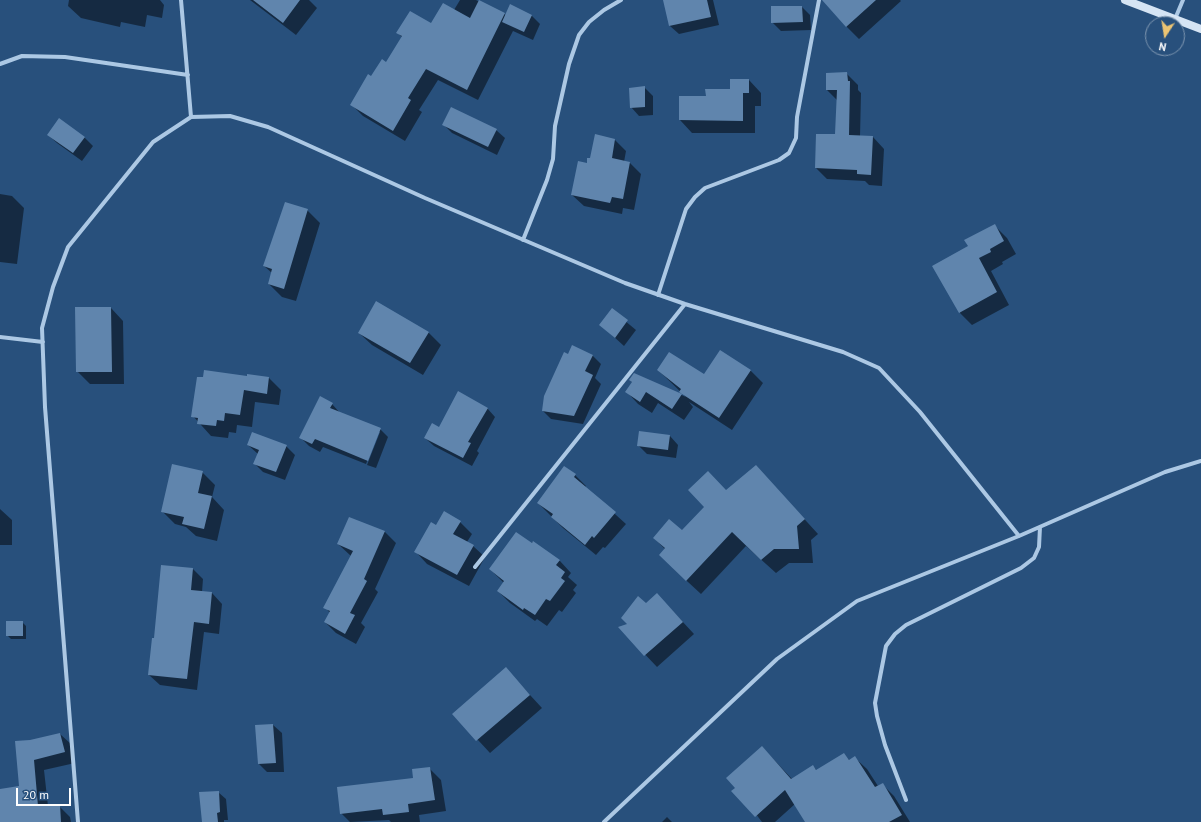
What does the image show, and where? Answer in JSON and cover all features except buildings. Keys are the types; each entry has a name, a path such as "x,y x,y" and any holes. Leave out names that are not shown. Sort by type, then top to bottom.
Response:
{"main road":[{"path":"1125,0 1167,16"},
{"path":"1185,23 1201,29"}],"street":[{"path":"181,0 191,117"},
{"path":"523,240 547,180 553,160 555,126 569,64 579,35 589,22 604,10 621,0"},
{"path":"658,295 686,209 695,196 705,188 779,160 789,153 796,138 797,117 819,0"},
{"path":"1176,16 1183,0"},
{"path":"0,64 22,56 65,57 188,75"},
{"path":"78,822 45,407 42,328 52,287 68,247 153,142 191,117 230,116 268,127 523,240 625,283 685,304 843,352 879,368 920,412 1019,536"},
{"path":"475,567 685,304"},
{"path":"0,337 43,342"},
{"path":"604,822 777,659 857,602 1019,536 1165,472 1201,461"},
{"path":"906,800 885,745 875,703 886,646 895,634 906,625 1021,568 1034,558 1039,547 1040,527"}]}
